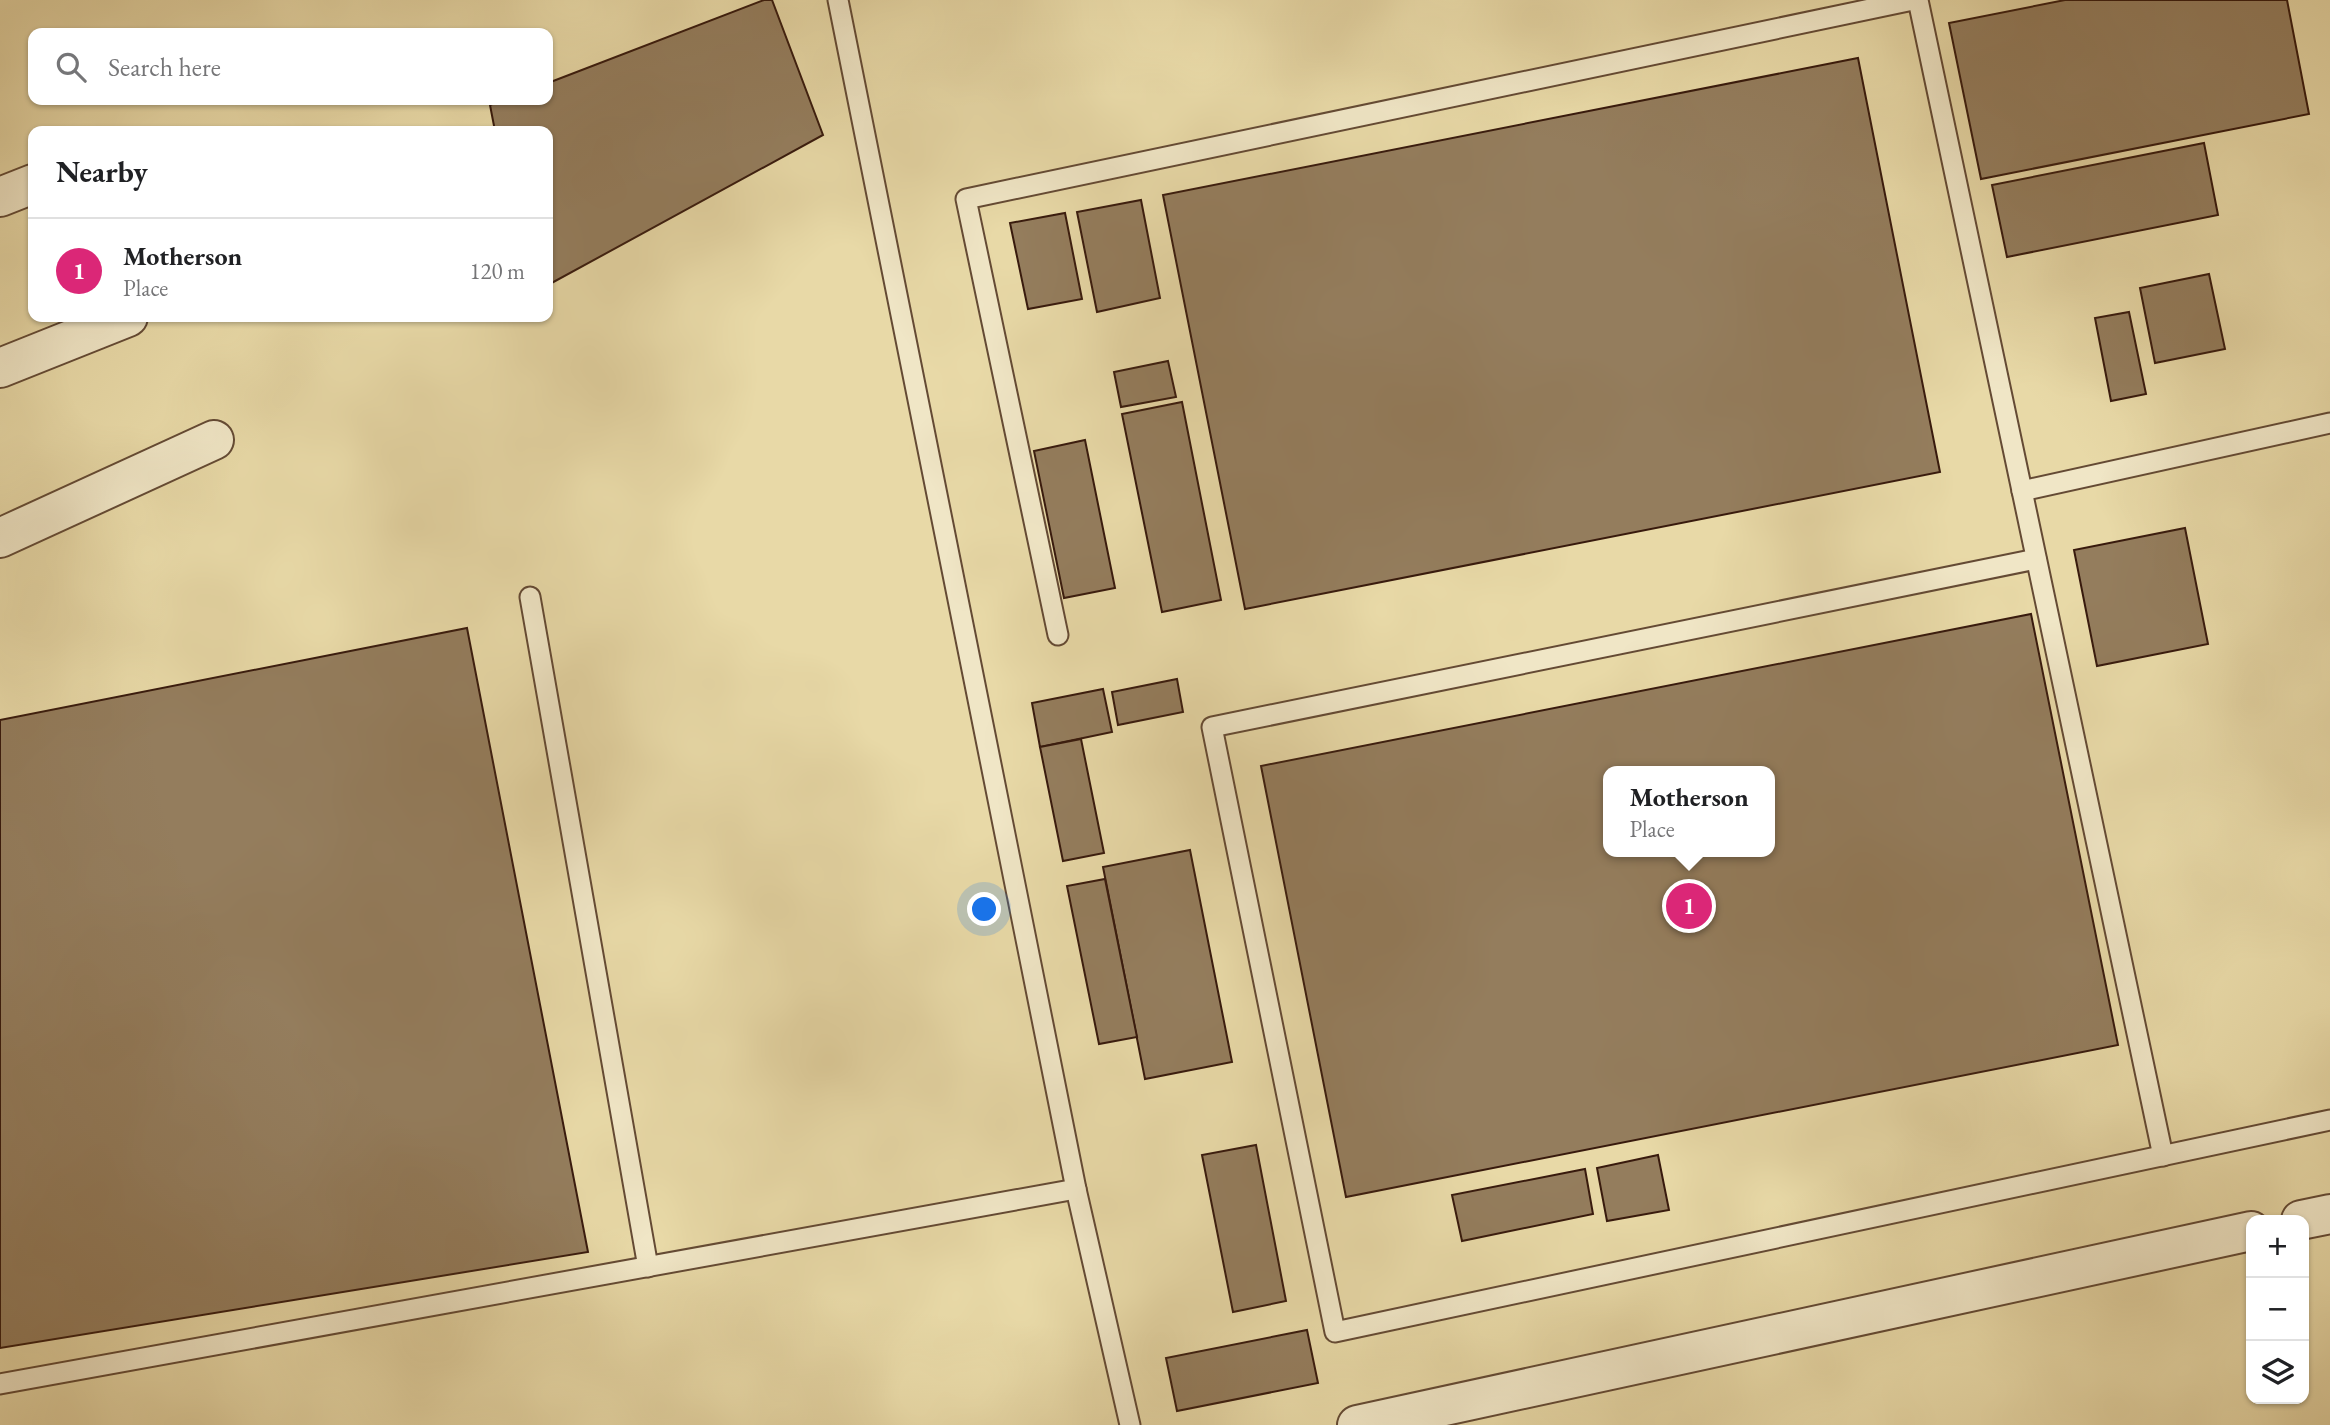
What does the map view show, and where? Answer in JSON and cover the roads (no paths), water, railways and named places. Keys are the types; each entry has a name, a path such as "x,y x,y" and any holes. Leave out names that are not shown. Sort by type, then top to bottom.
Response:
{"street":[{"path":"0,197 28,186"},
{"path":"0,368 115,322"},
{"path":"0,538 214,440"},
{"path":"2309,1218 2330,1214"},
{"path":"1357,1425 2246,1232"}],"lane":[{"path":"838,0 1076,1189 1130,1425"},
{"path":"1058,635 966,199 1916,0 2163,1156"},
{"path":"2022,491 2330,423"},
{"path":"2036,559 1212,727 1335,1332 2330,1120"},
{"path":"530,597 648,1267"},
{"path":"0,1384 1076,1189"}],"place":[{"name":"Motherson","path":"1689,906"}]}
